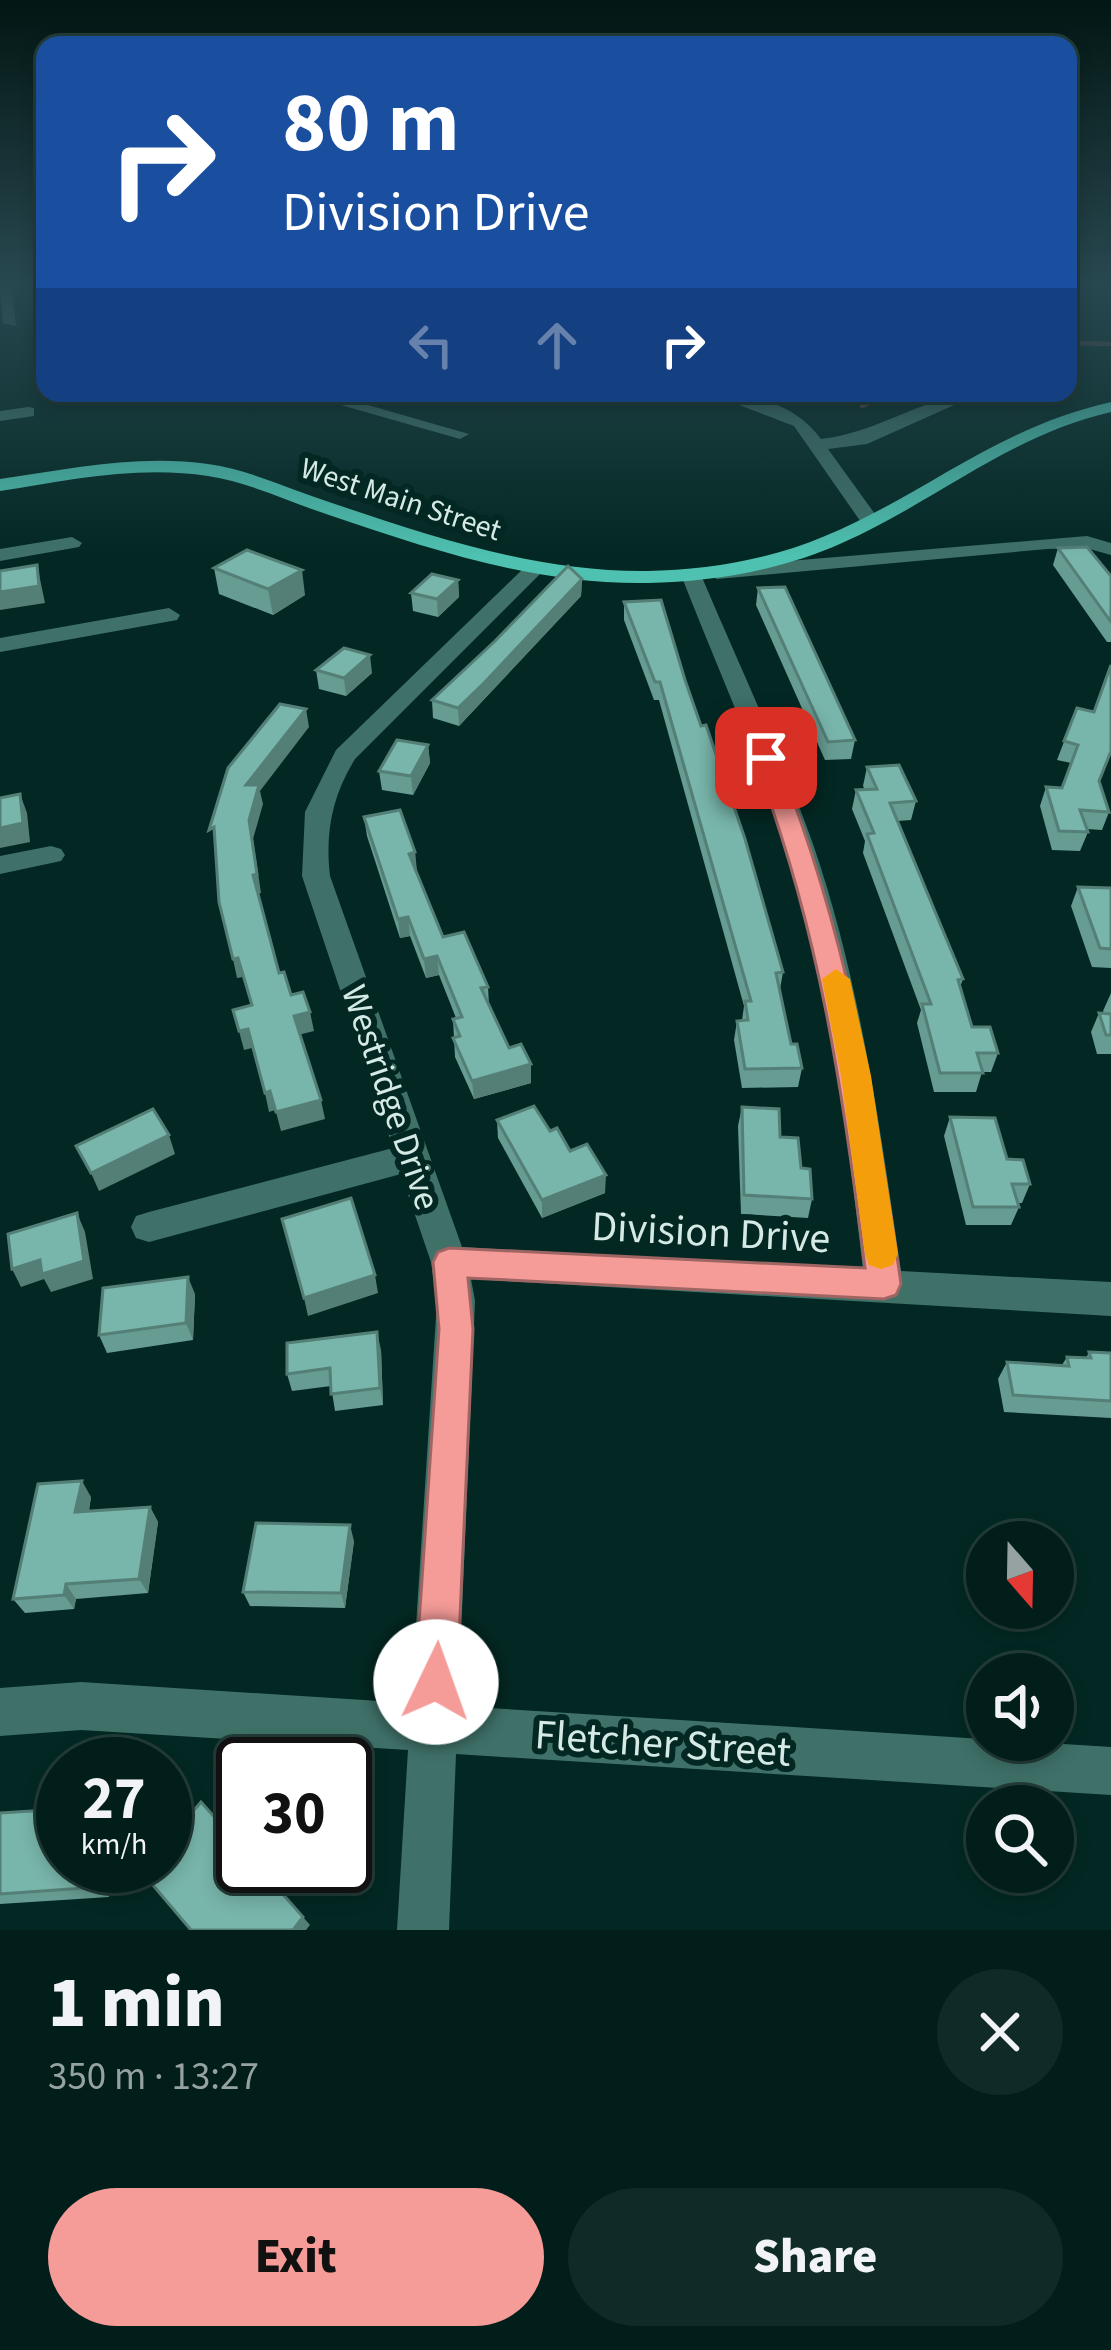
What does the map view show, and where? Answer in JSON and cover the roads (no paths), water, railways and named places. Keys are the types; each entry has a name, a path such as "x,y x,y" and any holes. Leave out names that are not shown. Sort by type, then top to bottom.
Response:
{"main road":[{"name":"West Main Street","path":"0,485 114,469 213,471 448,550 534,569 610,577 704,574 785,556 848,533 1013,436 1111,407"}],"street":[{"path":"341,402 460,434"},
{"path":"745,402 790,416 817,445 870,521"},
{"path":"817,445 861,440 952,402"},
{"path":"0,416 28,412"},
{"path":"848,533 899,556"},
{"path":"884,1284 860,1098 832,960 800,846 704,574 1075,542 1111,549"},
{"path":"0,556 72,543"},
{"name":"Westridge Drive","path":"423,1930 456,1329 449,1262 316,876 313,827 324,790 345,754 534,569"},
{"path":"0,645 169,614"},
{"path":"0,865 51,855"},
{"path":"149,1227 412,1156"},
{"name":"Division Drive","path":"449,1262 1111,1299"},
{"name":"Fletcher Street","path":"0,1712 81,1706 1111,1772"}],"waterway":[{"path":"862,406 872,402"}]}
